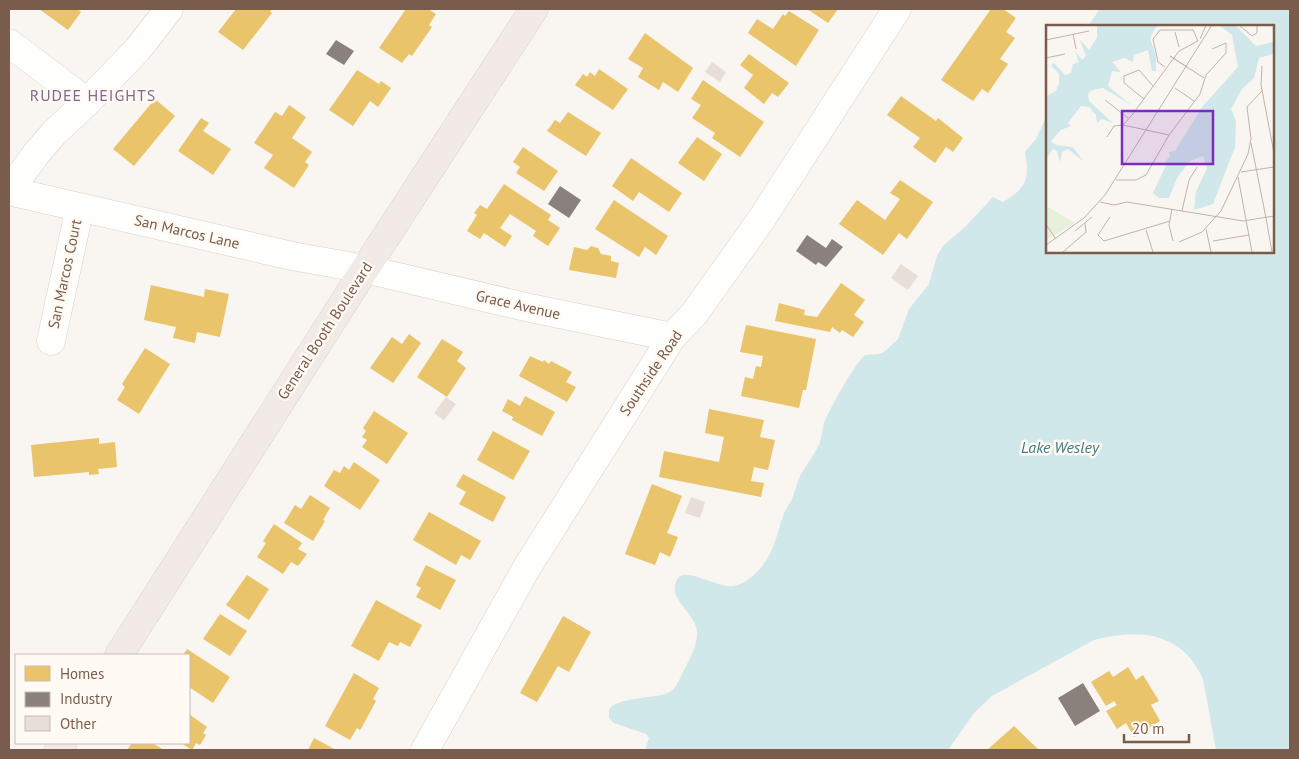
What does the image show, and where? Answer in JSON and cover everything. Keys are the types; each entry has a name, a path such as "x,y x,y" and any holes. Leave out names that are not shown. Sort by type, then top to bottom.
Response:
{"highway":[{"name":"General Booth Boulevard","path":"120,654 365,269 534,9"}],"street":[{"path":"9,191 54,133 138,49 170,9"},
{"name":"Southside Road","path":"425,750 526,569 672,338 694,314 761,220 898,9"},
{"path":"9,43 87,102"},
{"name":"San Marcos Lane","path":"9,191 292,256 365,269"},
{"name":"San Marcos Court","path":"50,341 80,207"},
{"name":"Grace Avenue","path":"365,269 530,308 672,338"}],"water":[{"name":"Lake Wesley","path":"1100,9 1290,9 1290,750 1216,750 1203,679 1194,663 1183,651 1158,637 1127,634 1094,640 992,696 974,713 948,750 645,750 649,738 646,734 614,723 609,718 609,710 613,706 627,700 664,694 675,688 693,651 697,636 692,618 677,598 675,584 679,577 683,575 696,576 727,586 733,586 747,581 763,565 774,545 784,514 801,474 819,445 824,423 849,377 865,355 884,352 898,339 909,309 929,284 937,256 943,246 966,226 993,197 1003,202 1021,187 1027,170 1025,152 1036,139 1046,117 1046,252 1274,252 1274,25 1089,25"}],"building: Homes":[{"path":"39,9 77,9 81,12 68,30"},
{"path":"236,9 272,9 270,11 272,13 243,50 218,32"},
{"path":"406,9 428,9 436,14 429,25 432,27 412,56 409,54 402,63 379,48"},
{"path":"807,9 838,9 828,23"},
{"path":"991,9 1003,9 1016,18 1006,32 1015,38 1000,59 1008,64 988,93 982,89 973,101 941,80"},
{"path":"789,11 819,30 796,66 748,33 757,19 773,29 783,14 785,16"},
{"path":"645,33 693,68 678,92 663,82 659,90 638,77 643,68 628,59"},
{"path":"749,54 789,83 778,97 772,93 764,104 744,88 753,75 740,65"},
{"path":"599,69 628,89 613,110 575,85 583,74 587,77 590,72 595,76"},
{"path":"357,70 379,84 381,81 391,88 378,107 370,101 353,126 329,110"},
{"path":"703,80 764,122 740,157 712,138 715,133 692,118 701,105 691,99"},
{"path":"901,96 936,121 938,118 963,138 953,152 946,147 935,163 913,147 920,138 887,115"},
{"path":"155,99 175,116 134,166 113,149"},
{"path":"289,105 306,117 292,138 312,152 305,162 309,165 294,188 264,168 273,155 254,143 275,112 282,116"},
{"path":"568,112 601,133 586,156 547,131 555,120 560,123"},
{"path":"201,118 209,123 203,131 231,149 213,175 178,151"},
{"path":"697,137 722,154 704,181 678,163"},
{"path":"523,147 558,171 544,191 516,173 520,167 513,162"},
{"path":"631,158 682,193 669,212 639,192 633,201 612,186"},
{"path":"900,180 933,202 907,239 899,233 883,255 839,224 857,200 885,220 900,199 890,193"},
{"path":"504,184 551,215 548,220 560,228 548,246 533,236 536,231 510,214 500,228 512,236 505,247 484,233 480,239 467,231 477,215 474,213 480,205 487,209"},
{"path":"614,200 668,236 656,255 645,247 639,257 595,229"},
{"path":"591,246 598,248 601,254 611,256 611,261 619,263 616,278 569,270 574,247 587,250"},
{"path":"841,283 865,300 854,315 864,322 853,337 842,330 840,333 832,327 830,332 775,321 779,303 805,310 804,315 817,317"},
{"path":"151,285 204,297 205,289 229,294 220,337 197,332 195,343 173,338 176,327 144,320"},
{"path":"746,325 816,339 806,390 803,390 799,408 741,396 745,377 753,379 756,366 761,367 763,356 740,352"},
{"path":"409,334 421,343 393,383 370,368 392,337 402,344"},
{"path":"442,339 463,352 457,361 466,368 447,397 417,377"},
{"path":"145,348 170,364 139,414 117,400 125,387 122,384"},
{"path":"530,356 543,362 544,360 549,364 551,361 572,372 566,382 576,387 567,402 519,376"},
{"path":"525,396 555,412 542,436 512,420 513,417 502,411 508,399 520,406"},
{"path":"709,409 764,420 760,437 775,440 768,470 754,467 751,481 764,483 761,497 659,477 664,451 719,462 724,437 705,433"},
{"path":"374,411 408,433 387,464 362,447 367,440 362,437 366,431 363,428"},
{"path":"493,431 530,451 513,480 477,460"},
{"path":"99,438 99,444 115,442 117,467 98,469 99,474 89,475 89,472 34,477 31,445"},
{"path":"354,462 380,480 360,510 324,486 334,470 340,473 344,466 349,470"},
{"path":"463,474 506,497 493,522 459,504 466,492 456,486"},
{"path":"652,484 682,496 667,533 678,537 670,557 660,552 655,565 625,554"},
{"path":"310,495 330,508 323,520 325,521 313,541 284,523 295,505 301,509"},
{"path":"429,512 481,541 470,560 461,555 456,565 413,540"},
{"path":"274,524 302,543 298,549 307,554 298,566 291,562 283,574 257,557 266,543 263,541"},
{"path":"426,565 456,580 440,610 416,597 421,588 416,585"},
{"path":"247,575 269,589 249,620 226,605"},
{"path":"376,600 422,625 410,647 400,642 398,646 389,642 379,661 351,646"},
{"path":"220,614 247,631 230,656 203,639"},
{"path":"563,616 591,632 569,672 558,666 537,702 520,693"},
{"path":"187,649 230,677 213,703 190,688 190,654 184,654"},
{"path":"1128,667 1136,680 1143,675 1159,701 1151,705 1160,721 1134,737 1126,723 1117,729 1106,711 1117,705 1114,701 1106,706 1091,682 1109,671 1113,677"},
{"path":"354,673 379,688 373,699 376,701 362,727 360,730 357,728 350,740 325,726"},
{"path":"190,715 207,727 203,733 206,735 200,745 196,743 192,750 183,744 190,744"},
{"path":"1014,726 1039,750 987,750"},
{"path":"314,738 336,750 308,750"},
{"path":"131,744 154,744 164,750 127,750"}],"building: Industry":[{"path":"336,40 354,51 344,65 326,54"},
{"path":"560,186 581,200 569,218 548,204"},
{"path":"807,235 826,248 832,239 843,247 826,267 818,262 816,265 796,251"},
{"path":"1083,683 1100,711 1075,726 1058,698"}],"building: Other":[{"path":"712,62 726,72 720,82 705,72"},
{"path":"901,264 918,276 908,290 891,278"},
{"path":"446,397 456,404 444,420 434,413"},
{"path":"691,497 705,502 700,518 685,513"}],"district":[{"name":"RUDEE HEIGHTS","path":"93,95"}]}
